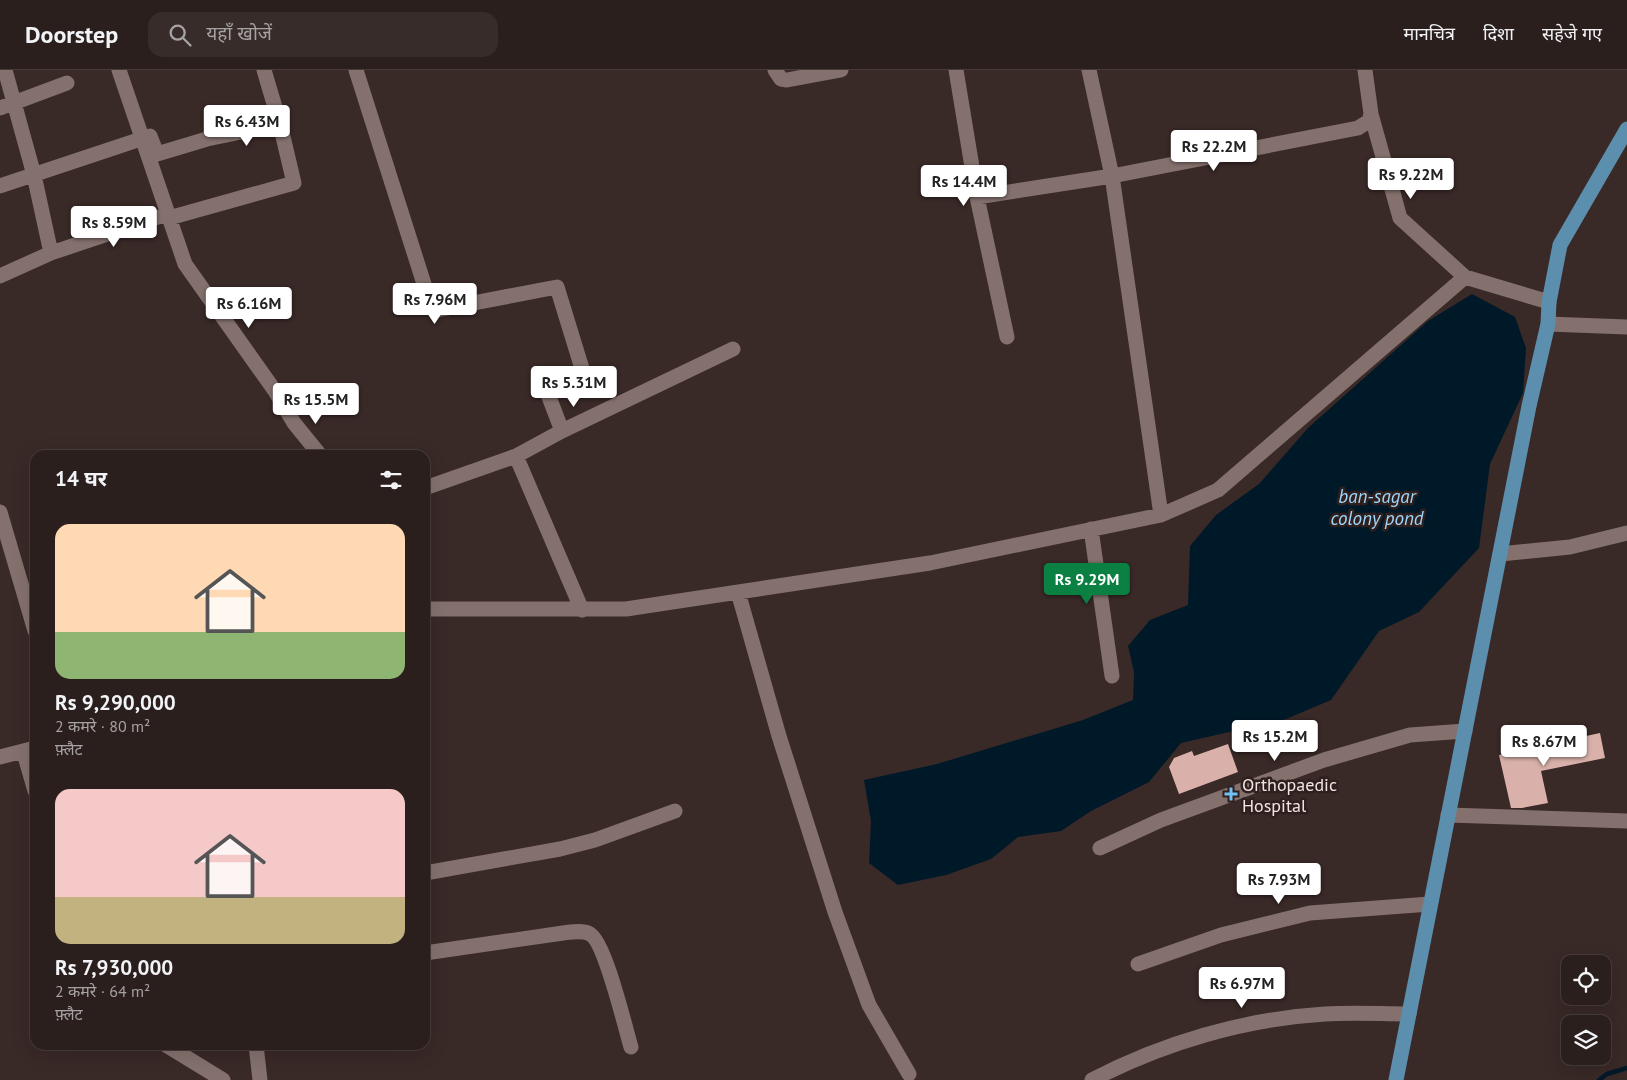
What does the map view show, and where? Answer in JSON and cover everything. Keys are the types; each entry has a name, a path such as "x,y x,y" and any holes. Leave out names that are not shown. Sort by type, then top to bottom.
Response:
{"main road":[{"path":"1396,1080 1500,554 1548,324 1549,302 1560,245 1627,129"}],"street":[{"path":"5,70 34,175 51,253"},
{"path":"119,70 185,264 275,390 294,423 316,450"},
{"path":"0,276 51,253 168,216 294,184 280,124 264,70"},
{"path":"356,70 431,306 437,310 557,287 584,375 546,389 562,431"},
{"path":"775,70 780,79 786,80 840,70"},
{"path":"956,70 977,198 1007,337"},
{"path":"1089,70 1112,176 1161,515"},
{"path":"1365,70 1371,114 1400,218 1465,277 1549,302"},
{"path":"0,108 67,83"},
{"path":"977,198 1112,176 1358,128 1369,121 1371,114"},
{"path":"0,186 150,136 157,154 200,141 280,124"},
{"path":"430,609 626,609 930,562 1161,515 1218,490 1465,277"},
{"path":"1548,324 1627,328"},
{"path":"430,486 516,456 562,431 733,349"},
{"path":"516,456 582,610"},
{"path":"0,512 30,614"},
{"path":"1091,529 1112,676"},
{"path":"1500,554 1570,547 1627,533"},
{"path":"738,592 779,736 835,912 869,1005 909,1074"},
{"path":"1100,848 1162,820 1324,760 1410,735 1465,731"},
{"path":"0,757 29,751"},
{"path":"430,872 560,849 595,840 675,811"},
{"path":"1448,816 1627,821"},
{"path":"1138,964 1220,935 1310,913 1430,904"},
{"path":"430,952 563,933 581,932 591,934 598,942 605,960 631,1046"},
{"path":"1092,1080 1111,1070 1192,1038 1246,1024 1324,1014 1409,1014"},
{"path":"174,1050 222,1080"},
{"path":"257,1050 260,1080"}],"water":[{"name":"ban-sagar colony pond","path":"1472,294 1515,317 1526,348 1523,393 1490,464 1479,548 1419,612 1379,631 1331,700 1286,719 1181,743 1149,782 1091,811 1061,831 1018,837 991,859 946,875 898,885 869,863 871,821 864,780 937,764 1083,720 1133,700 1134,672 1128,646 1150,620 1188,605 1190,546 1216,515 1259,484 1308,428 1428,321"}],"building":[{"path":"1600,733 1605,758 1541,771 1548,803 1511,808 1499,755"},
{"path":"1228,744 1238,772 1179,794 1169,767 1174,758 1192,751 1194,756"}],"waterway":[{"path":"1599,1080 1607,1074 1627,1068"}],"place":[{"name":"Orthopaedic Hospital","path":"1231,794"}]}
